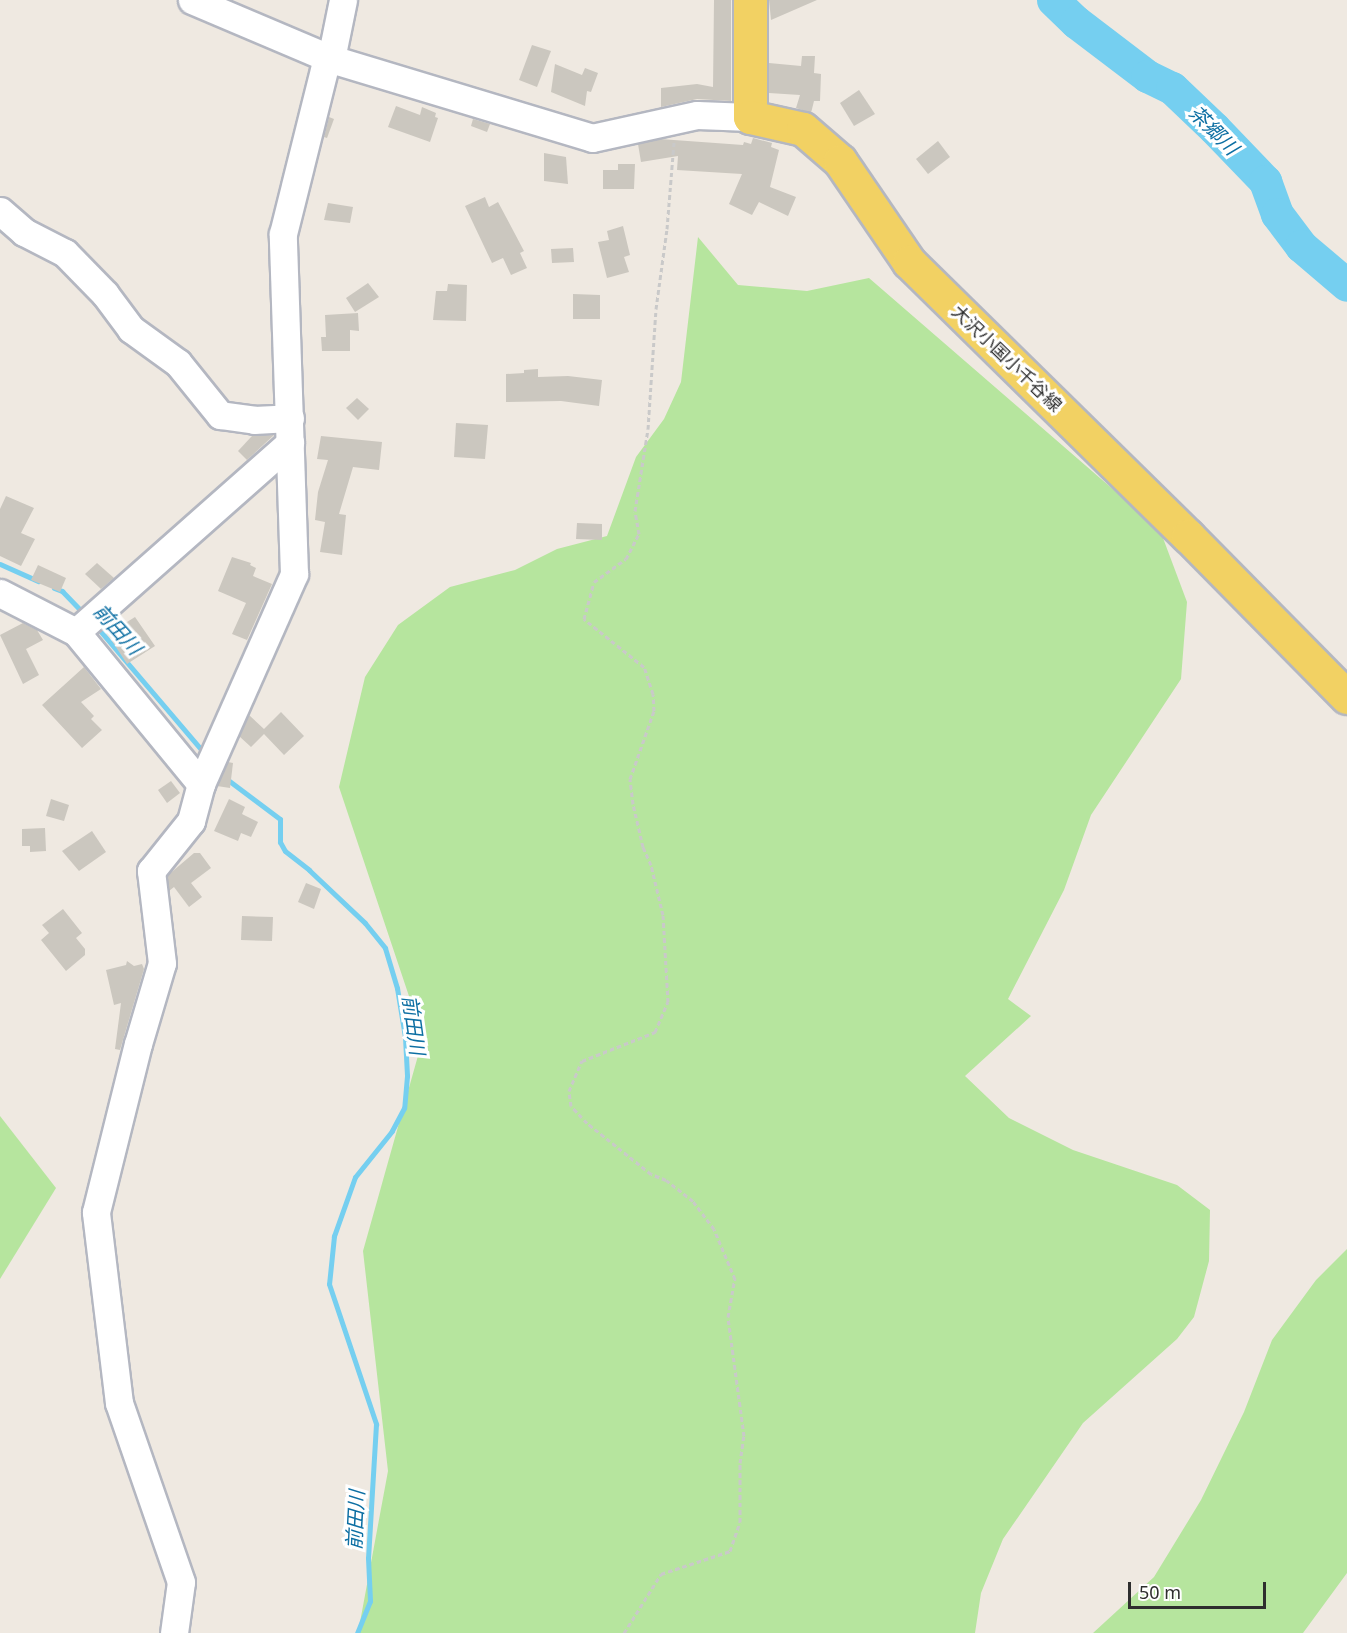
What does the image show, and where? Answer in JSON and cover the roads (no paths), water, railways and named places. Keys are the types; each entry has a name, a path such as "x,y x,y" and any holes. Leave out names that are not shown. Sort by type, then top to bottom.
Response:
{"main road":[{"path":"750,0 750,117"},
{"name":"大沢小国小千谷線","path":"750,117 803,129 840,161 909,262 1188,536 1347,697"}],"street":[{"path":"192,0 329,58 592,138 697,115 750,117"},
{"path":"174,1633 182,1582 119,1403 96,1212 138,1044 162,963 151,871 191,821 201,784 294,574 283,234 343,0"},
{"path":"0,211 24,231 65,253 105,294 131,329 178,363 220,415 254,420 290,430"},
{"path":"76,632 290,430"},
{"path":"0,593 76,632 201,784"}],"waterway":[{"name":"茶郷川","path":"1053,0 1076,22 1147,76 1172,88 1214,128 1265,181 1277,214 1301,246 1347,285"},
{"name":"前田川","path":"0,564 38,581"},
{"name":"前田川","path":"54,588 62,591 85,615"},
{"name":"前田川","path":"96,626 205,754"},
{"name":"前田川","path":"217,767 228,780 280,819 280,842 285,851 309,870 365,923 385,948 397,988 405,1037 407,1076 404,1108 392,1131 355,1177 334,1236 329,1284 376,1424 368,1558 370,1601 357,1633"}]}
